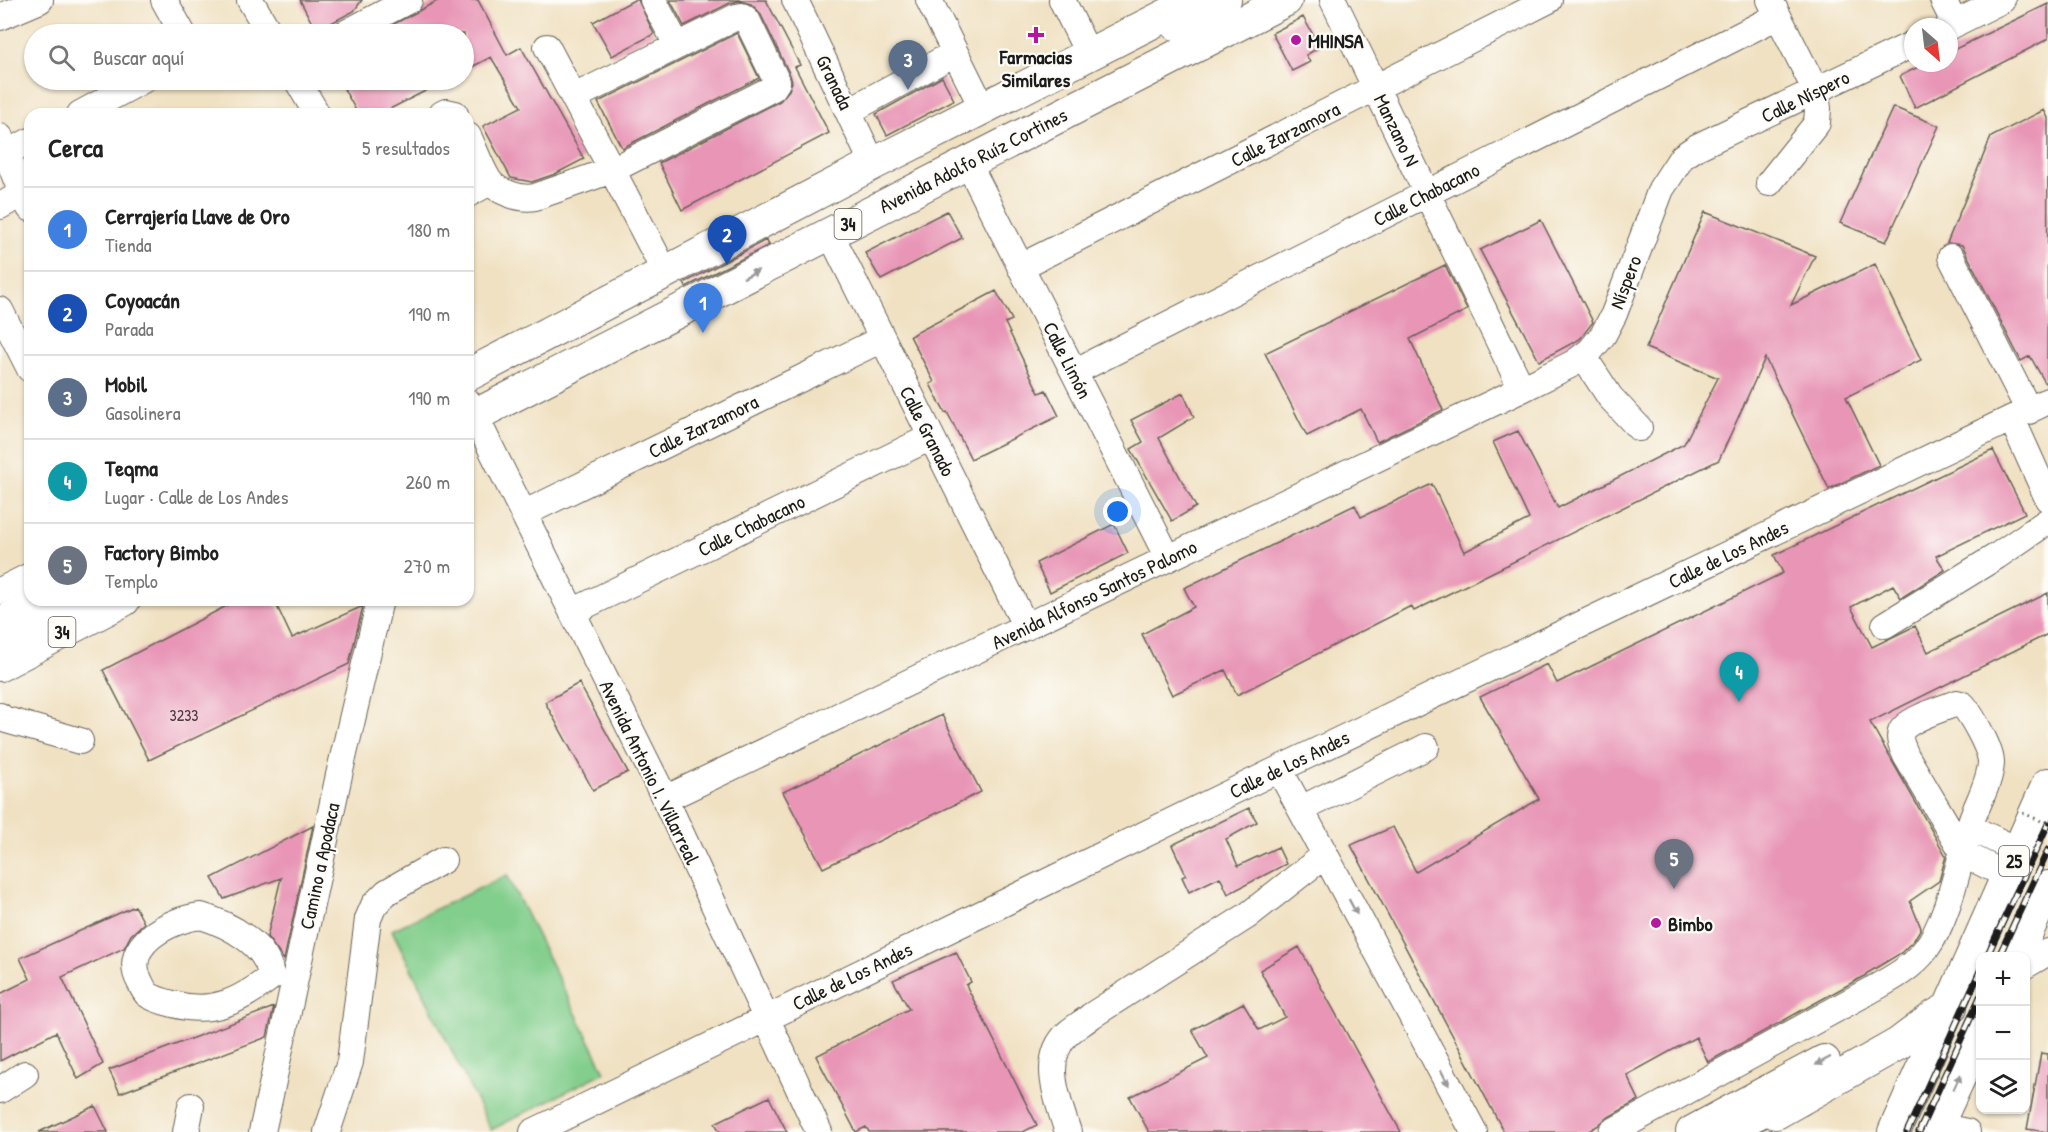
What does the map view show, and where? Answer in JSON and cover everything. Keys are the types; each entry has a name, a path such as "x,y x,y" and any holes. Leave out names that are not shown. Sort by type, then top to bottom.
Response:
{"highway":[{"path":"1718,1132 1771,1106 1799,1099"}],"main road":[{"name":"Avenida Adolfo Ruíz Cortines","path":"474,398 679,281 873,164 1196,0"},
{"name":"Avenida Adolfo Ruíz Cortines","path":"474,399 830,233 1286,0"},
{"name":"34","path":"0,625 35,606"},
{"name":"34","path":"0,665 113,606"},
{"name":"25","path":"1894,1132 1915,1086 1942,1011 2048,784"},
{"name":"25","path":"2018,952 2048,887"},
{"path":"1745,1132 1898,1044 1942,1011 1976,992"},
{"path":"1692,1132 1887,1026 1942,1011"},
{"path":"1936,1129 1976,1042"},
{"path":"1870,1059 1894,1063 1906,1071 1915,1086"}],"street":[{"path":"0,17 40,0"},
{"path":"164,0 177,24"},
{"path":"250,0 264,24"},
{"path":"363,24 409,0"},
{"path":"654,0 677,45"},
{"name":"Granada","path":"795,0 873,164"},
{"path":"928,0 983,109"},
{"path":"1062,0 1089,55"},
{"path":"1228,0 768,243 1252,0"},
{"name":"Manzano N","path":"1333,0 1522,389"},
{"name":"Calle Zarzamora","path":"1020,267 1550,0"},
{"path":"1943,0 1949,18"},
{"path":"1958,22 2002,0"},
{"path":"1769,183 1817,123 1816,91 1774,8"},
{"name":"Calle Chabacano","path":"1074,372 1428,193 1774,8"},
{"path":"474,164 479,188 526,199 612,170 773,88 776,85 776,79 747,20 742,16 677,45 574,97"},
{"path":"547,47 612,170 679,281"},
{"name":"Calle Níspero","path":"1697,147 1904,48"},
{"path":"849,111 955,53"},
{"path":"91,108 124,90"},
{"path":"303,90 313,108"},
{"path":"17,203 2,149 24,143"},
{"name":"Níspero","path":"1522,389 1583,356 1603,335 1614,314 1661,189 1682,157 1697,147"},
{"name":"Calle Limón","path":"968,163 1168,558"},
{"name":"Calle Granado","path":"830,233 1026,627"},
{"path":"1951,257 2029,410 2048,499"},
{"path":"0,310 24,357"},
{"name":"Calle Zarzamora","path":"525,513 882,339"},
{"path":"1583,356 1610,397 1639,428"},
{"name":"Avenida Alfonso Santos Palomo","path":"665,799 1522,389"},
{"name":"Calle de Los Andes","path":"533,1132 1279,769 2029,410"},
{"name":"Avenida Antonio I. Villarreal","path":"474,411 665,799 819,1132"},
{"name":"Calle Chabacano","path":"572,612 931,437"},
{"path":"1885,625 1997,556 2048,521"},
{"path":"0,625 40,606"},
{"path":"0,646 77,606"},
{"name":"Camino a Apodaca","path":"262,1132 282,982 339,775 379,606"},
{"path":"1612,1132 1895,977 1924,952 1936,935 1964,854 1970,827 1991,764 1990,753 1963,705 1957,703 1906,724 1901,732 1900,741 1906,756 1964,854 2013,863"},
{"path":"1,719 80,741"},
{"path":"1300,809 1426,747"},
{"path":"1279,769 1474,1132"},
{"path":"1970,827 2013,863"},
{"path":"1068,1132 1053,1079 1054,1060 1059,1045 1067,1034 1091,1016 1247,916 1325,855"},
{"path":"327,1132 350,1062 368,919 375,905 387,892 442,860"},
{"path":"201,916 237,932 253,945 282,982 255,990 229,1004 201,1008 184,1007 146,994 137,977 135,966 137,953 154,934 167,925 187,917 201,916"},
{"path":"2030,961 2048,952"},
{"path":"0,1090 25,1074"},
{"path":"186,1132 191,1106"},
{"path":"1936,1129 1967,1132"}],"path":[{"path":"2023,813 2048,824"}],"green space":[{"path":"507,875 605,1072 491,1130 392,930"}],"building":[{"path":"300,0 362,0 354,11 329,24 312,24"},
{"path":"439,0 478,0 507,55 521,47 584,159 555,174 532,182 511,178 483,126 521,107 491,57 474,66 474,24 394,24"},
{"path":"638,0 654,34 612,56 593,22"},
{"path":"670,0 766,0 800,65 795,67 829,133 682,210 659,163 780,101 792,82 760,13 751,4 740,1 730,3 684,26"},
{"path":"2048,4 2048,39 1915,108 1900,76 1908,72 1958,72 1958,48"},
{"name":"MHINSA","path":"1303,17 1320,47 1306,55 1310,62 1292,71 1272,33"},
{"path":"737,33 759,78 622,148 598,102"},
{"path":"942,77 954,100 887,135 876,114"},
{"path":"345,90 427,90 392,108 355,108"},
{"path":"1893,107 1939,126 1886,242 1840,223"},
{"path":"2044,110 2048,118 2047,386 2030,356 2021,361 1962,245 1947,243 1991,137"},
{"path":"947,211 962,238 881,280 865,253"},
{"path":"1705,212 1815,256 1791,305 1875,264 1921,360 1846,397 1879,465 1829,489 1765,358 1719,460 1414,611 1411,606 1237,695 1225,670 1172,695 1142,634 1194,607 1184,588 1355,505 1361,517 1432,484 1464,552 1529,519 1493,442 1518,431 1558,508 1684,444 1718,378 1646,348"},
{"path":"1541,220 1593,322 1580,339 1539,361 1480,250"},
{"path":"766,240 769,245 686,287 684,283"},
{"path":"1445,265 1467,310 1410,339 1443,410 1377,442 1361,409 1307,436 1265,353"},
{"path":"996,291 1012,320 1005,323 1039,393 1046,390 1059,416 971,459 930,384 934,382 910,336"},
{"path":"1183,393 1194,417 1159,438 1196,507 1172,521 1131,449 1143,442 1131,420"},
{"name":"Bimbo","path":"1993,450 2025,513 1936,556 1945,570 1901,598 1893,585 1851,607 1872,647 1915,626 1928,652 2048,593 2048,634 1870,722 1946,856 1939,881 1910,901 1921,928 1914,940 1901,953 1866,975 1708,1062 1696,1037 1627,1075 1639,1100 1587,1132 1504,1132 1351,845 1393,827 1416,872 1539,799 1480,697 1547,664 1557,683 1783,573 1774,555"},
{"path":"1114,524 1128,553 1050,592 1036,563"},
{"path":"226,606 277,606 292,638 363,606 349,664 149,760 103,670"},
{"path":"579,683 628,772 593,790 545,702"},
{"path":"942,715 981,792 823,868 783,792"},
{"path":"1249,808 1257,822 1226,839 1238,866 1278,847 1286,864 1228,894 1220,877 1189,892 1182,877 1186,875 1172,845"},
{"path":"313,826 284,960 267,937 281,878 224,899 212,878"},
{"path":"135,906 144,923 131,935 124,948 62,977 103,1064 78,1079 56,1032 0,1061 0,994 30,979 20,958"},
{"path":"1299,947 1401,1132 1149,1132 1130,1097 1208,1058 1192,1030 1243,1003 1259,1030 1285,1017 1260,970"},
{"path":"956,952 971,982 966,985 1037,1125 1023,1132 869,1132 866,1127 856,1132 816,1056 909,1009 893,980"},
{"path":"274,1007 267,1037 120,1093 109,1070"},
{"path":"2041,1053 2048,1054 2048,1132 2027,1129"},
{"path":"769,1097 787,1132 720,1132 715,1123"},
{"path":"95,1106 108,1132 39,1132"}],"railway":[{"path":"1989,952 2048,824"},
{"path":"2001,952 2048,850"},
{"path":"1907,1132 1976,980"},
{"path":"1919,1132 1976,1006"}],"place":[{"name":"Farmacias Similares","path":"1036,35"},
{"name":"MHINSA","path":"1296,40"},
{"name":"Mobil","path":"908,90"},
{"name":"Coyoacán","path":"727,265"},
{"name":"Cerrajería Llave de Oro","path":"703,333"},
{"name":"Teqma","path":"1739,702"},
{"name":"Factory Bimbo","path":"1674,889"},
{"name":"Bimbo","path":"1656,923"}]}
